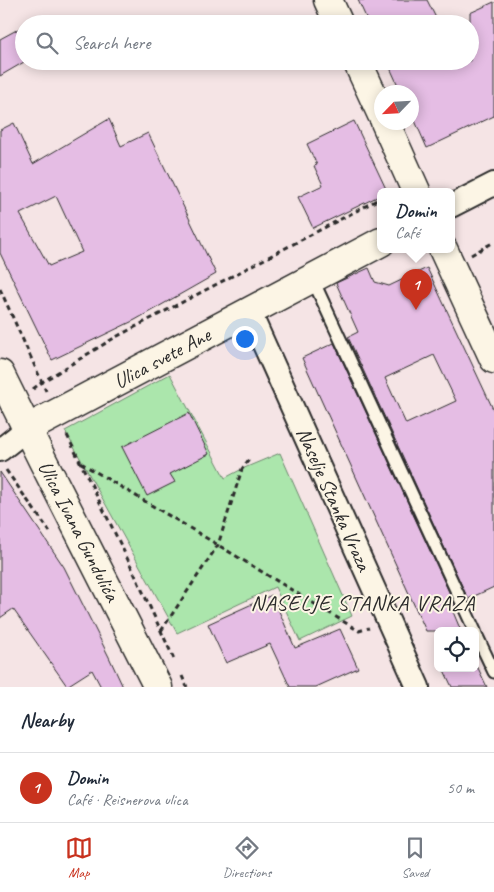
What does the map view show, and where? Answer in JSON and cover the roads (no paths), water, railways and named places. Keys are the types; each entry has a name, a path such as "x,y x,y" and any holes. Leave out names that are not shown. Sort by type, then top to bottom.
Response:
{"street":[{"path":"328,0 335,15"},
{"path":"361,70 374,98"},
{"path":"389,130 415,188"},
{"path":"455,204 494,184"},
{"name":"Ulica svete Ane","path":"0,450 27,429 377,244"},
{"path":"445,253 494,360"},
{"name":"Naselje Stanka Vraza","path":"249,312 418,687"},
{"name":"Ulica Ivana Gundulića","path":"0,374 158,687"}],"lane":[{"path":"312,278 473,627"},
{"path":"479,640 494,672"}],"place":[{"name":"Domin","path":"416,310"}],"district":[{"name":"NASELJE STANKA VRAZA","path":"363,602"}]}
